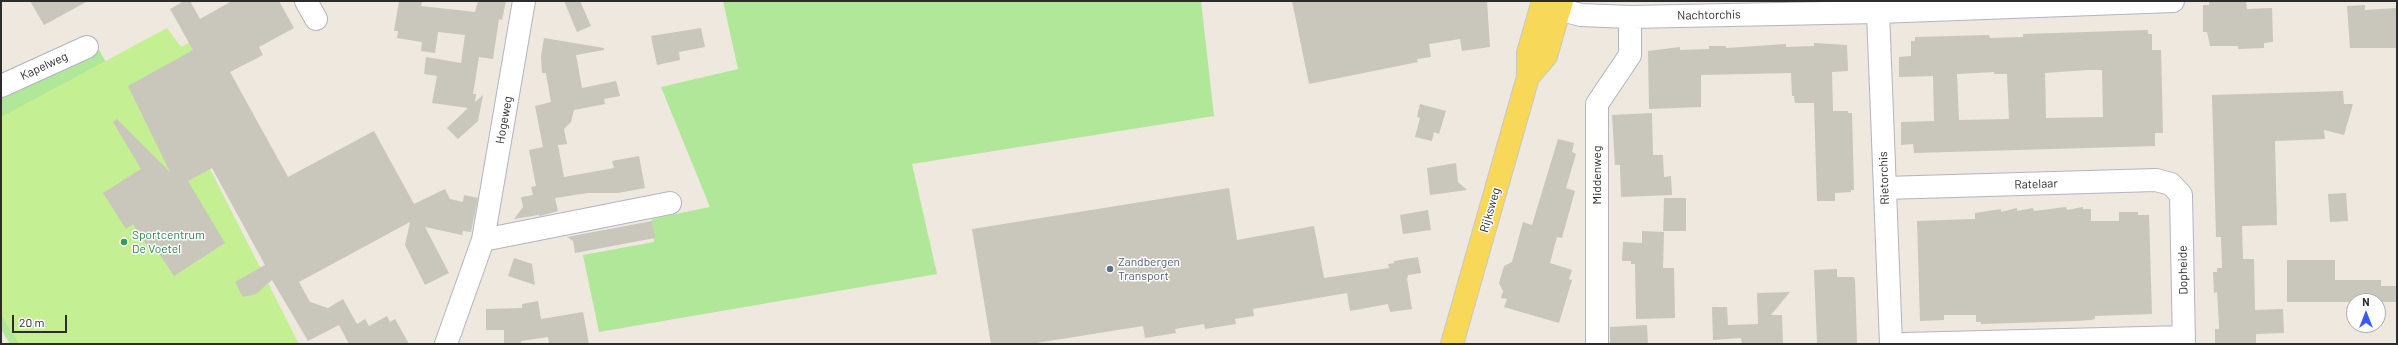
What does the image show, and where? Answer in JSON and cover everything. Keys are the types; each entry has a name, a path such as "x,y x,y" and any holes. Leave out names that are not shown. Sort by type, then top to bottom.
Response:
{"main road":[{"name":"Rijksweg","path":"1452,344 1528,77 1528,53 1552,4"}],"street":[{"name":"Hogeweg","path":"446,344 484,240 524,1"},
{"name":"Nachtorchis","path":"1552,4 1581,15 1630,17 1878,12 1960,4 2173,1"},
{"name":"Rietorchis","path":"1878,12 1891,344"},
{"name":"Middenweg","path":"1597,344 1597,104 1630,55 1630,17"},
{"name":"Kapelweg","path":"1,86 87,47"},
{"name":"Ratelaar","path":"1885,188 2156,180 2171,184 2181,195"},
{"name":"Dopheide","path":"2181,195 2184,340"},
{"path":"484,240 670,203"},
{"path":"1905,344 2099,340 2184,340"}],"green space":[{"path":"723,1 1201,1 1214,116 912,164 937,274 599,332 583,255 654,242 652,219 710,207 661,87 738,69"},
{"name":"Sportcentrum De Voetel","path":"167,28 181,47 208,32 210,169 299,344 19,344 1,315 1,117"},
{"path":"98,48 127,100 1,140 1,90"},
{"path":"1,294 32,344 10,344 1,329"}],"building":[{"path":"30,1 88,1 44,25"},
{"path":"184,1 190,1 200,19 232,1 279,1 294,28 259,47 263,55 230,72 288,177 374,131 414,204 445,189 450,199 463,202 464,195 478,198 471,232 463,231 462,235 425,227 449,273 425,285 405,245 410,222 299,282 310,302 328,308 343,299 357,324 365,319 369,326 387,316 390,322 395,319 409,344 349,344 339,325 308,341 272,280 256,294 243,297 235,282 265,265 212,168 188,181 225,243 174,276 153,244 148,247 133,224 126,229 103,193 141,169 113,122 117,119 170,172 128,86 193,50 170,9"},
{"path":"399,1 422,1 421,6 475,12 478,1 506,1 502,20 499,19 493,59 479,57 473,94 476,94 475,102 483,95 478,121 458,139 447,128 468,108 432,103 437,76 424,74 426,57 461,63 465,35 438,32 435,53 421,51 422,42 397,38 398,31 394,31"},
{"path":"564,1 580,1 591,26 577,32"},
{"path":"1292,1 1487,1 1490,47 1462,51 1460,39 1429,44 1431,57 1417,59 1418,62 1309,84"},
{"path":"2209,1 2246,1 2247,9 2272,8 2273,42 2264,43 2264,48 2238,49 2238,46 2210,46 2207,32 2203,32 2203,5 2209,5"},
{"path":"2365,5 2365,10 2397,8 2396,48 2350,48 2347,6"},
{"path":"701,28 705,47 679,52 680,60 657,65 651,36"},
{"path":"2148,30 2148,34 2152,34 2152,50 2161,50 2163,133 2155,133 2155,146 1914,153 1913,144 1901,145 1901,122 1934,121 1933,76 1899,77 1899,57 1911,56 1911,41 1915,41 1915,37 1989,35 1990,38 2023,37 2023,34","holes":["2102,70 2103,117 2046,118 2045,73","1994,72 1994,74 2007,74 2009,119 1959,120 1957,74"]},
{"path":"544,38 604,48 604,50 576,55 582,88 616,81 620,96 604,99 605,104 574,110 571,122 564,129 567,144 558,145 564,177 614,168 612,161 639,156 645,188 618,193 588,193 555,198 558,211 540,216 538,215 514,219 523,207 521,197 533,195 531,187 536,186 529,150 543,147 535,106 551,102 546,73 542,73 541,56"},
{"path":"1814,43 1847,45 1848,71 1832,72 1833,111 1848,111 1848,113 1852,113 1854,190 1851,190 1851,192 1835,193 1835,201 1817,201 1814,103 1795,103 1794,96 1792,96 1791,73 1701,75 1701,107 1649,109 1648,51 1680,47 1680,50 1709,49 1709,46 1726,46 1726,48 1786,44 1786,47 1814,46"},
{"path":"2343,91 2344,104 2353,104 2344,135 2324,130 2325,139 2275,141 2277,225 2242,226 2243,259 2254,259 2255,310 2283,309 2284,333 2256,334 2256,344 2215,344 2215,329 2219,329 2219,324 2217,292 2214,293 2213,272 2217,272 2217,268 2222,268 2221,237 2216,237 2212,95"},
{"path":"1420,104 1446,111 1439,134 1434,132 1432,141 1415,137 1420,118 1417,117"},
{"path":"1652,113 1653,155 1663,155 1664,177 1671,176 1672,195 1621,197 1620,165 1615,165 1612,115"},
{"path":"1558,139 1574,143 1572,152 1576,154 1566,188 1575,191 1562,238 1557,237 1550,263 1572,270 1569,279 1572,280 1559,323 1504,307 1507,299 1501,298 1503,291 1499,283 1504,266 1512,262 1523,222 1532,225"},
{"path":"1456,163 1458,182 1467,190 1430,195 1427,168"},
{"path":"1229,188 1237,240 1314,226 1324,278 1389,268 1388,264 1394,263 1394,261 1418,257 1421,273 1408,275 1407,279 1412,309 1390,312 1388,304 1350,311 1347,293 1253,309 1254,316 1235,319 1236,324 1205,329 1204,324 1175,329 1176,333 1145,338 1143,326 1030,344 991,344 972,229"},
{"path":"2346,193 2348,221 2330,222 2328,194"},
{"path":"1664,198 1686,198 1686,231 1663,231"},
{"path":"2066,207 2067,210 2083,207 2083,209 2091,209 2091,221 2119,221 2119,212 2138,212 2138,215 2149,215 2152,314 2095,316 2095,319 2076,321 1981,324 1981,322 1976,322 1976,315 1944,315 1944,320 1920,321 1917,221 1975,219 1975,213 2001,209 2001,212 2017,208 2017,211 2033,208 2034,211"},
{"path":"1428,210 1431,230 1403,234 1400,215"},
{"path":"652,221 655,238 575,253 573,241 567,237"},
{"path":"1642,231 1664,232 1663,268 1674,268 1675,318 1636,319 1635,264 1631,264 1631,261 1622,261 1623,242 1642,243"},
{"path":"514,258 532,264 535,285 508,276"},
{"path":"2287,260 2335,260 2335,280 2381,280 2381,286 2397,286 2397,302 2386,302 2386,293 2346,293 2346,302 2287,302"},
{"path":"1837,269 1837,277 1853,277 1855,279 1857,344 1817,344 1814,270"},
{"path":"1790,292 1771,315 1782,315 1783,344 1742,344 1741,338 1713,340 1712,307 1727,307 1728,325 1758,324 1757,293"},
{"path":"538,301 541,319 583,312 589,344 549,344 548,337 521,341 521,344 504,344 504,330 486,330 486,309 522,308 522,304"},
{"path":"1647,325 1648,344 1610,344 1610,327"}],"place":[{"name":"Sportcentrum De Voetel","path":"124,242"},
{"name":"Zandbergen Transport","path":"1110,269"}]}
